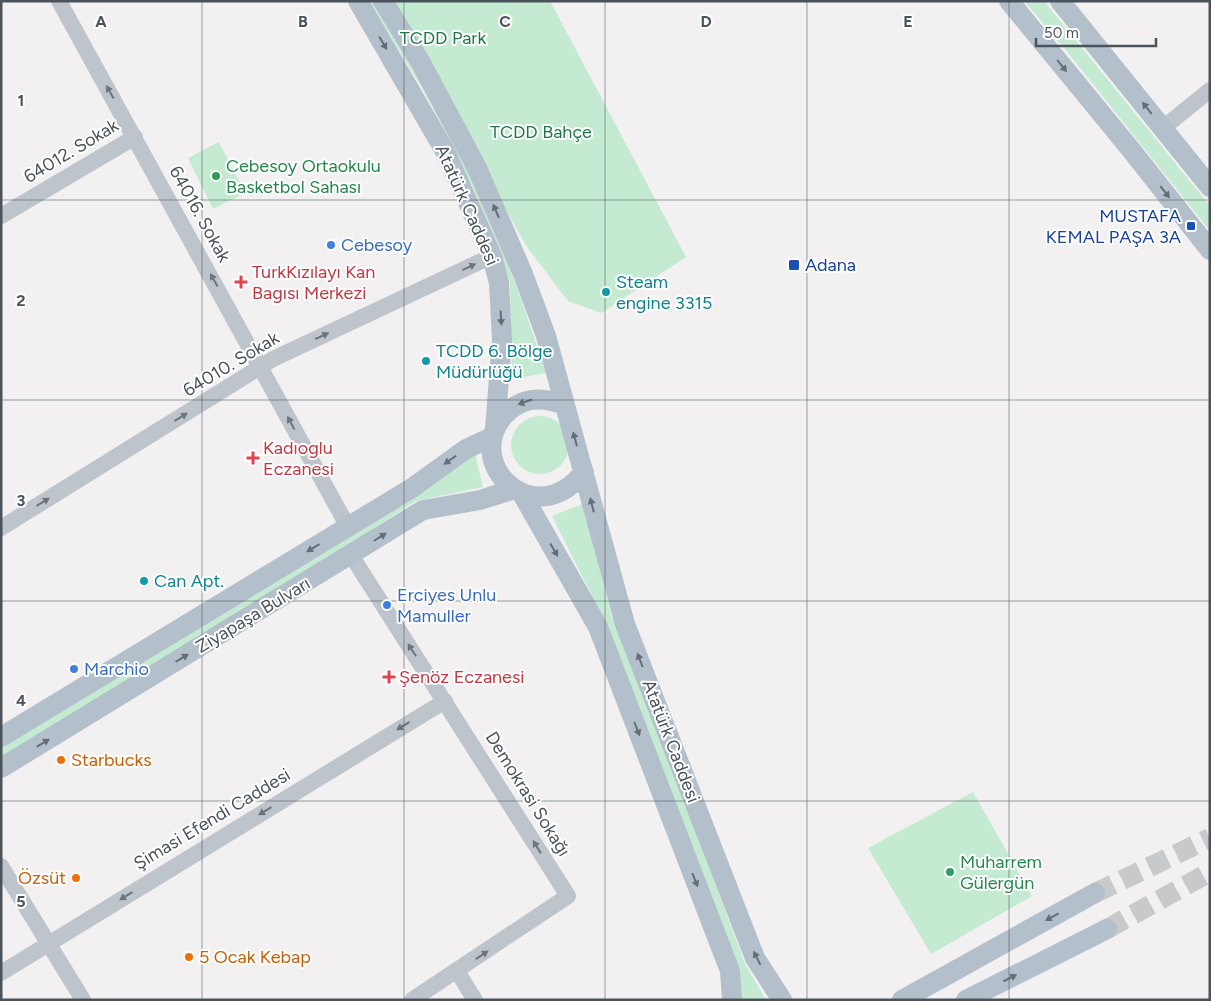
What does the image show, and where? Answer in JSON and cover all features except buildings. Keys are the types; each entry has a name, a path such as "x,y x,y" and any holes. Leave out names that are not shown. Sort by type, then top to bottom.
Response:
{"main road":[{"name":"Atatürk Caddesi","path":"358,1 445,151 492,256 499,283 502,340 494,433"},
{"name":"Atatürk Caddesi","path":"383,1 421,63 477,168 546,336 566,405"},
{"path":"1009,1 1210,250"},
{"path":"1060,1 1210,187"},
{"path":"533,399 548,399 566,405 584,472 574,485 561,493 545,497 528,496 505,482 495,466 491,449 494,433 504,415 517,405 533,399"},
{"name":"Ziyapaşa Bulvarı","path":"1,737 412,488 466,449 494,433"},
{"name":"Atatürk Caddesi","path":"584,472 625,624 755,958 782,1000"},
{"name":"Atatürk Caddesi","path":"518,491 598,627 730,971 732,1000"},
{"name":"Ziyapaşa Bulvarı","path":"1,768 423,510 518,491"},
{"path":"902,1000 1095,893"},
{"path":"966,1000 1108,929"}],"street":[{"name":"64016. Sokak","path":"59,1 348,527"},
{"path":"1163,128 1210,90"},
{"name":"64012. Sokak","path":"1,216 135,137"},
{"name":"64010. Sokak","path":"1,528 273,360 492,256"},
{"name":"Demokrasi Sokağı","path":"351,555 568,896 412,1000"},
{"name":"Şimasi Efendi Caddesi","path":"1,973 445,701"},
{"path":"1,866 83,1000"},
{"path":"458,971 475,1000"}],"green space":[{"path":"369,1 375,1 389,25 456,145 480,195 507,261 546,373 512,379 510,283 477,197 449,139 422,88"},
{"name":"TCDD Bahçe","path":"393,1 550,1 686,257 601,313 568,301 527,247 480,164"},
{"path":"1024,1 1044,1 1210,206 1210,231 1069,54"},
{"name":"Cebesoy Ortaokulu Basketbol Sahası","path":"219,142 245,193 213,209 188,158"},
{"path":"540,416 556,421 564,429 569,445 564,461 556,469 540,474 524,469 516,461 511,445 516,429 524,421"},
{"path":"475,454 483,487 416,501 312,568 1,758 1,746"},
{"path":"583,504 612,617 654,720 745,964 766,1000 739,1000 604,620 552,516"},
{"name":"Muharrem Gülergün","path":"973,792 1032,896 931,954 868,848"}],"tunnel":[{"path":"1095,893 1210,838"},
{"path":"1107,929 1210,872"}],"place":[{"name":"Cebesoy Ortaokulu Basketbol Sahası","path":"216,176"},
{"name":"MUSTAFA KEMAL PAŞA 3A","path":"1191,226"},
{"name":"Cebesoy","path":"331,245"},
{"name":"Adana","path":"794,265"},
{"name":"TurkKızılayı Kan Bagısı Merkezi","path":"241,282"},
{"name":"Steam engine 3315","path":"606,292"},
{"name":"TCDD 6. Bölge Müdürlüğü","path":"426,361"},
{"name":"Kadıoglu Eczanesi","path":"253,458"},
{"name":"Can Apt.","path":"144,581"},
{"name":"Erciyes Unlu Mamuller","path":"387,605"},
{"name":"Marchio","path":"74,669"},
{"name":"Şenöz Eczanesi","path":"389,677"},
{"name":"Starbucks","path":"61,760"},
{"name":"Muharrem Gülergün","path":"950,872"},
{"name":"Özsüt","path":"76,878"},
{"name":"5 Ocak Kebap","path":"189,957"}],"park label":[{"name":"TCDD Park","path":"443,38"}]}
